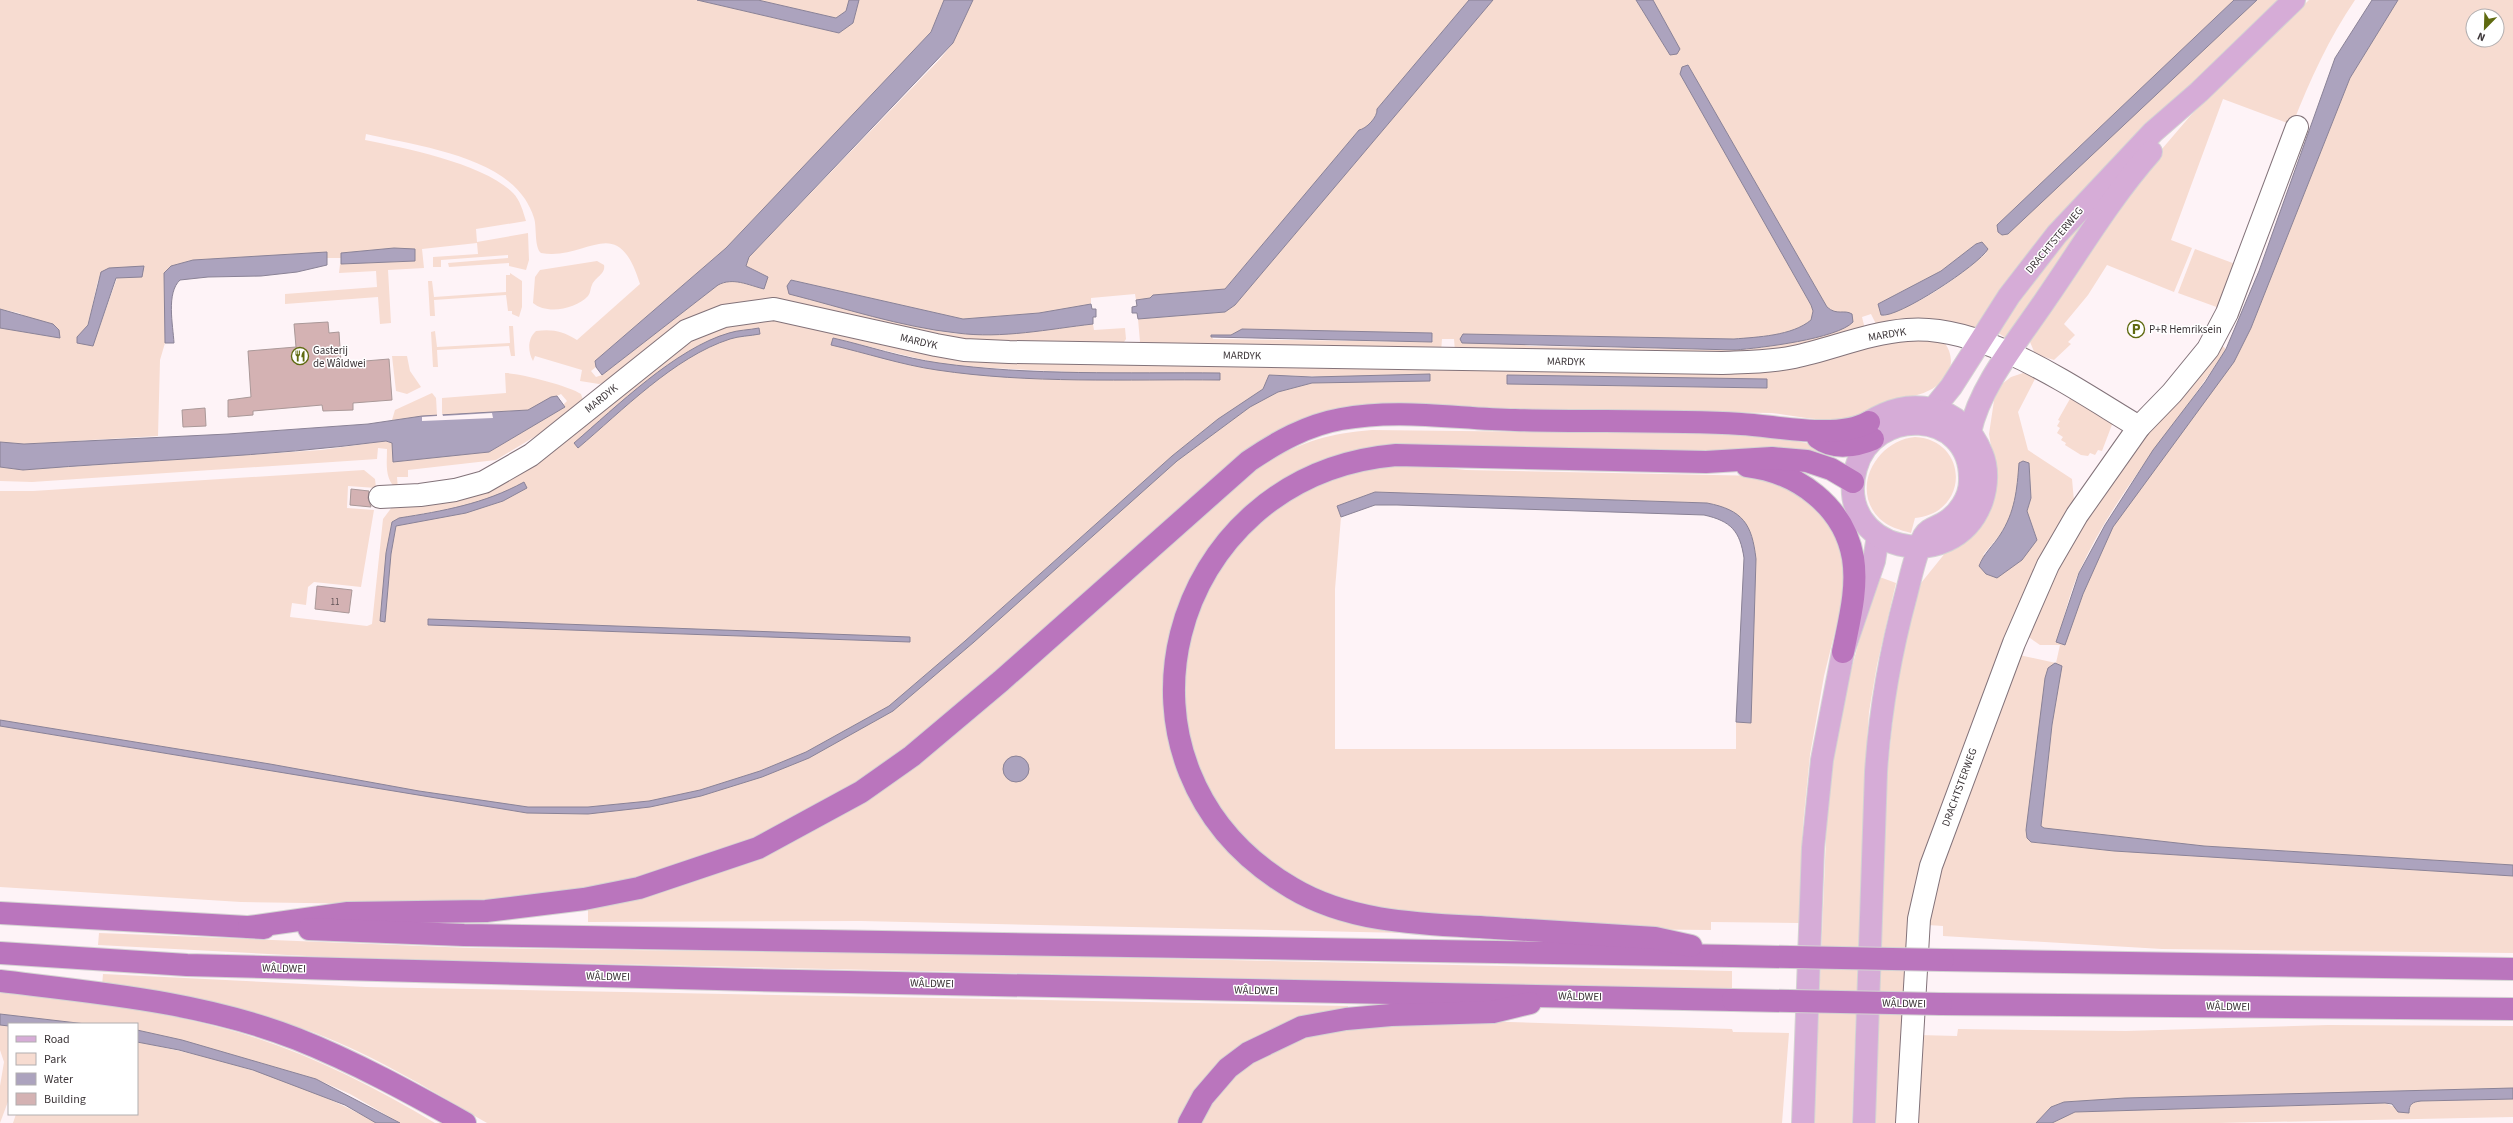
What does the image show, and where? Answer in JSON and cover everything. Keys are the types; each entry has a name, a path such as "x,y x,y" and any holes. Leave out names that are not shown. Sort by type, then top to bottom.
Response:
{"highway":[{"path":"249,927 348,913 486,911 584,900 639,888 758,848 861,792 912,756 1001,681 1249,460 1280,440 1312,427 1340,419 1377,415 1440,414 1513,420 1731,423 1774,426 1807,431 1822,441 1836,445 1860,445 1871,431"},
{"path":"1733,956 1655,938 1404,922 1354,913 1310,898 1280,881 1257,865 1230,839 1213,816 1185,763 1177,730 1173,696 1174,664 1182,625 1194,591 1213,559 1238,527 1267,502 1293,485 1340,465 1376,457 1396,455 1706,462 1754,467 1782,475 1810,489 1829,508 1843,529 1853,558 1853,601 1843,652"},
{"path":"1706,462 1772,458 1790,459 1831,469 1853,482"},
{"path":"0,913 249,927 472,935 2513,969"},
{"name":"WÂLDWEI","path":"0,953 187,965 763,980 1941,1004 2513,1009"},
{"path":"0,981 121,996 179,1006 236,1020 296,1039 345,1061 465,1123"},
{"path":"1189,1123 1203,1097 1228,1068 1248,1053 1302,1028 1346,1019 1391,1015 1493,1012 1559,996"}],"main road":[{"name":"DRACHTSTERWEG","path":"1927,416 1951,388 2009,296 2057,234 2153,132 2199,92 2294,0"},
{"name":"DRACHTSTERWEG","path":"1970,432 1980,400 2010,353 2117,196 2199,92"},
{"path":"1864,1123 1878,736 1893,640 1920,548 1929,530 1944,523 1960,508 1969,490 1971,480 1966,458 1953,438 1935,426 1927,416"},
{"path":"1927,416 1956,420 1970,432 1980,448 1985,464 1986,480 1981,503 1975,516 1959,533 1942,543 1920,548 1898,545 1878,536 1866,524 1856,506 1853,482 1857,463 1871,431 1911,423 1927,416"},
{"path":"1803,1123 1816,801 1828,724 1843,652 1874,561 1878,536"}],"street":[{"path":"2139,426 2176,388 2208,348 2227,313 2297,127"},
{"name":"MARDYK","path":"380,497 420,496 455,490 484,482 531,455 686,331 724,316 774,309 936,345 964,350 1009,352 1722,363 1769,361 1795,356 1873,335 1907,330 1938,332 1980,341 2010,353 2139,426"},
{"name":"DRACHTSTERWEG","path":"1907,1123 1919,919 1931,866 2016,639 2048,564 2076,515 2139,426"}],"green space":[{"path":"0,0 697,0 839,33 853,23 859,0 944,0 931,32 726,248 595,361 596,367 591,371 596,377 602,375 718,285 735,282 764,289 768,277 746,266 749,257 940,59 953,43 973,0 1469,0 1377,109 1376,116 1371,122 1359,130 1225,289 1136,300 1135,294 1091,298 1091,304 1039,313 963,319 792,280 789,283 790,294 934,330 959,334 1032,331 1093,324 1094,330 1125,328 1126,339 1120,348 965,344 765,300 608,382 599,384 580,381 582,370 535,356 533,361 529,350 531,338 536,331 542,330 557,331 577,340 640,284 631,262 622,249 611,244 600,244 558,254 541,253 536,242 534,218 525,199 512,184 495,172 452,154 366,134 365,140 444,159 484,174 500,183 513,193 519,202 526,221 476,229 477,242 528,233 529,260 526,270 509,266 509,263 449,267 448,263 508,258 508,255 441,260 441,267 433,267 433,257 478,254 477,243 422,249 424,268 388,270 391,323 380,324 378,297 285,304 285,294 377,287 376,271 339,273 340,264 415,261 394,248 341,253 341,258 327,258 327,252 193,260 177,265 164,274 165,343 160,360 158,436 24,444 0,442 0,328 60,338 19,313 0,309","holes":["144,272 117,278 93,346 78,337 88,325 98,280"]},
{"path":"758,0 849,0 846,11 836,18"},
{"path":"1493,0 1636,0 1670,55 1680,49 1653,0 2234,0 1997,225 1998,232 2002,235 2257,0 2280,0 1975,330 1877,326 1871,314 1862,317 1865,329 1769,357 1455,351 1454,339 1442,339 1441,352 1143,345 1140,342 1138,319 1225,312 1235,305","holes":["1688,65 1827,307 1836,313 1849,312 1765,347 1735,350 1530,346 1463,334 1734,339 1784,333 1811,320 1813,311 1811,305 1680,74","1976,244 1986,253 1938,290 1911,305 1884,316 1878,304 1941,271","1242,329 1431,333 1433,339 1432,342 1213,339 1211,335 1231,335"]},
{"path":"2309,0 2355,0 2337,29 2321,60 2293,123 2290,124 2223,99 2171,240 2192,248 2174,292 2107,265 2088,295 2064,324 2075,335 2068,342 2071,344 2054,360 2035,354 2030,342 2030,337 2144,170 2191,115"},
{"path":"2398,0 2513,0 2513,865 2204,846 2044,828 2041,826 2052,725 2062,667 2031,842 2114,851 2513,876 2513,953 2162,949 1943,936 1943,926 1928,925 1940,869 2019,655 2056,663 2060,645 2040,645 2027,636 2053,569 2107,482 2220,344 2226,349 2129,485 2094,542 2075,580 2057,642 2066,642 2083,594 2113,527 2251,328 2350,78"},
{"path":"2114,182 2006,338 1998,333 2044,259"},
{"path":"2195,249 2238,265 2222,309 2178,293"},
{"path":"597,261 604,265 603,271 593,282 590,293 583,301 561,309 546,309 533,303 535,277 540,270"},
{"path":"510,273 522,281 522,307 519,317 512,314 512,311 508,311 506,295 434,300 435,316 430,316 428,281 432,281 434,297 506,292 506,275 510,275"},
{"path":"775,316 935,350 1722,369 1908,336 1944,342 1949,351 1951,360 1947,375 1934,388 1917,395 1884,402 1850,418 1836,420 1772,413 1420,408 1310,423 908,750 857,786 755,841 638,881 508,901 375,904 241,902 0,887 0,726 527,813 588,814 701,796 762,777 809,758 893,711 974,642 1177,461 1250,407 1278,392 1312,383 1430,380 1270,375 1263,389 1218,419 1172,456 965,641 889,706 806,752 760,771 700,790 649,801 588,807 528,807 419,791 270,764 0,720 0,491 33,491 364,470 375,479 376,488 348,486 347,508 374,510 361,587 314,582 308,587 306,605 292,603 290,617 367,626 372,624 383,519 392,507 460,494 707,327","holes":["759,328 760,334 729,339 688,358 649,386 578,448 574,443 674,361 707,341","833,338 937,363 973,367 1220,380 1020,378 831,345","1507,375 1767,379 1767,388 1507,384","524,482 526,488 503,501 466,513 396,526 391,554 385,622 386,553 392,522 399,518 465,506 500,495"]},
{"path":"509,326 513,326 515,356 511,356 509,346 437,350 438,367 433,367 431,332 435,331 437,347 510,343"},
{"path":"392,356 407,356 410,371 421,387 407,394 396,391"},
{"path":"505,373 566,387 581,394 583,400 559,422 496,460 408,470 408,477 397,477 398,490 388,477 387,449 378,448 377,459 32,482 0,481 0,467 23,470 321,450 386,441 392,443 393,462 489,452 565,407 564,404 567,401 561,394 528,410 442,415 442,398 506,393"},
{"path":"2023,373 2036,377 2018,412 2028,450 2072,479 2074,501 1924,865 1901,1123 1875,1123 1887,775 1895,698 1910,620 1921,583 1946,552 1968,536 1992,452 1989,434 1995,394 2002,384 2011,377","holes":["2023,461 2029,463 2031,498 2027,511 2037,540 1983,555 1999,536 2012,514"]},
{"path":"432,393 436,398 437,415 392,420 395,410"},
{"path":"2071,397 2113,422 2102,451 2098,450 2095,455 2090,453 2088,456 2081,455 2065,445 2066,443 2061,440 2063,437 2057,433 2060,428 2057,426 2060,421 2058,420"},
{"path":"1372,430 1750,434 1788,439 1819,446 1814,457 1746,451 1452,447 1382,449 1236,520 1217,539 1201,563 1165,685 1229,848 1263,879 1303,904 1405,933 861,921 588,922 588,906 829,819 1243,477 1274,458 1304,444 1335,435"},
{"path":"1915,437 1933,441 1946,450 1953,463 1956,477 1953,491 1946,504 1933,513 1915,518 1911,533 1891,526 1880,519 1871,507 1867,494 1867,481 1879,456 1889,447 1901,440"},
{"path":"1400,463 1466,470 1764,476 1779,480 1824,513 1844,552 1844,595 1824,676 1810,755 1803,825 1799,923 1711,922 1711,930 1607,929 1377,911 1304,887 1236,833 1203,785 1185,726 1184,662 1204,596 1223,564 1248,533 1272,512 1325,480","holes":["1375,492 1707,503 1729,510 1744,521 1752,537 1756,559 1750,723 1736,722 1736,749 1335,749 1335,589 1341,517 1337,506"]},
{"path":"1877,576 1896,583 1877,665 1869,712 1865,772 1852,1123 1814,1123 1828,790 1842,703"},
{"path":"99,933 470,948 956,954 1732,971 1732,989 326,957 98,945"},
{"path":"103,974 366,987 1348,1006 1347,1011 1285,1026 1180,1123 487,1123 373,1058 325,1037 277,1020 228,1008 102,986"},
{"path":"0,990 85,1001 170,1016 226,1029 281,1047 334,1069 359,1081 435,1123 400,1123 350,1094 316,1079 182,1040 138,1030 138,1023 77,1023 0,1014"},
{"path":"1448,1020 1732,1029 1733,1032 1789,1033 1782,1123 1196,1123 1240,1068 1317,1030"},
{"path":"0,1025 8,1026 8,1102 0,1123 0,1086 4,1062 0,1050"},
{"path":"2328,1025 2513,1026 2513,1088 2125,1098 2064,1102 2051,1107 2036,1123 1914,1123 1919,1035 1957,1036 1958,1029 2126,1031"},
{"path":"138,1042 168,1048 230,1064 290,1083 348,1108 376,1123 13,1123 16,1115 138,1115"},
{"path":"2513,1099 2513,1117 2219,1123 2052,1123 2075,1112 2385,1103 2409,1113 2412,1104 2421,1101"}],"water":[{"path":"697,0 758,0 836,18 846,11 849,0 859,0 853,23 839,33"},
{"path":"944,0 973,0 953,43 749,257 746,266 768,277 764,289 735,282 718,285 602,375 596,367 595,361 726,248 931,32"},
{"path":"1469,0 1493,0 1235,305 1225,312 1138,319 1137,313 1132,313 1132,307 1137,306 1136,300 1150,298 1153,295 1225,289 1359,130 1371,122 1376,116 1377,109"},
{"path":"1636,0 1653,0 1680,49 1677,54 1670,55"},
{"path":"2234,0 2257,0 2008,234 2002,235 1998,232 1997,225"},
{"path":"2372,0 2398,0 2350,78 2251,328 2234,362 2113,527 2083,594 2065,645 2056,642 2079,573 2105,525 2153,450 2205,382 2226,349 2259,271 2335,58"},
{"path":"1688,65 1827,307 1837,312 1852,314 1853,322 1844,328 1815,338 1779,345 1735,350 1462,343 1460,339 1463,334 1734,339 1784,333 1811,320 1813,311 1811,305 1680,74 1682,67"},
{"path":"1982,242 1988,249 1970,267 1920,300 1890,314 1881,315 1878,304 1941,271 1976,244"},
{"path":"394,248 415,249 415,261 341,264 341,253"},
{"path":"327,252 327,265 297,272 261,276 208,277 180,280 173,293 171,310 174,343 165,343 164,273 171,266 193,260"},
{"path":"144,266 142,277 116,278 93,346 77,343 77,337 88,325 101,272 109,268"},
{"path":"791,280 963,319 1039,313 1091,304 1092,309 1096,309 1096,317 1093,317 1093,324 1025,333 974,335 957,333 894,322 789,294 787,286"},
{"path":"0,309 53,324 59,330 60,338 0,328"},
{"path":"759,328 760,334 730,339 709,347 689,358 650,386 578,448 574,443 647,380 688,351 729,333"},
{"path":"1242,329 1432,333 1432,342 1211,337 1211,335 1231,335"},
{"path":"833,338 912,358 974,367 1044,372 1220,373 1220,380 1078,380 972,374 911,365 831,345"},
{"path":"1430,374 1430,381 1312,383 1278,392 1250,407 1177,461 974,642 893,711 809,758 762,777 701,796 650,807 588,814 527,813 0,726 0,720 270,764 419,791 528,807 588,807 649,801 700,790 760,771 806,752 889,706 965,641 1172,456 1218,419 1263,389 1269,375 1312,377"},
{"path":"1507,375 1767,379 1767,388 1507,384"},
{"path":"557,396 565,407 489,452 393,462 392,443 386,441 296,451 205,458 23,470 0,467 0,442 24,444 228,434 368,424 422,416 528,410 551,397"},
{"path":"2023,461 2029,463 2031,498 2027,511 2037,540 2022,560 1997,578 1986,574 1979,566 1986,553 2000,535 2009,518 2016,492 2019,463"},
{"path":"524,482 527,488 503,501 466,513 396,526 391,554 385,622 380,621 386,553 392,522 399,518 463,506 494,496"},
{"path":"1375,492 1707,503 1729,510 1744,520 1752,536 1756,559 1751,723 1736,722 1744,558 1737,534 1721,520 1704,515 1397,505 1375,505 1341,517 1337,506"},
{"path":"428,619 910,637 910,642 428,625"},
{"path":"2055,663 2062,666 2052,725 2041,826 2044,828 2204,846 2513,865 2513,876 2114,851 2031,842 2027,838 2026,830 2045,678 2048,668"},
{"path":"1016,756 1025,760 1029,769 1025,778 1016,782 1007,778 1003,769 1007,760"},
{"path":"0,1014 77,1023 8,1023 8,1026 0,1025"},
{"path":"138,1030 182,1040 316,1079 400,1123 376,1123 345,1105 253,1070 179,1050 138,1042"},
{"path":"2513,1088 2513,1099 2421,1101 2412,1104 2409,1113 2398,1112 2392,1104 2385,1103 2075,1112 2052,1123 2036,1123 2051,1107 2064,1102 2125,1098"}],"pier":[{"path":"437,413 442,413 443,416 492,413 493,418 422,421 422,417 437,416"}],"building":[{"path":"328,322 329,333 339,332 341,363 389,359 392,400 353,403 353,410 323,411 322,405 253,411 253,415 228,417 228,400 251,397 248,351 296,347 294,324"},
{"path":"205,408 206,426 183,427 182,410"},
{"path":"351,489 369,491 368,498 371,507 350,505"},
{"path":"317,586 352,590 349,613 315,609"}],"place":[{"name":"P+R Hemriksein","path":"2136,329"},
{"name":"Gasterij de Wâldwei","path":"300,356"}]}
